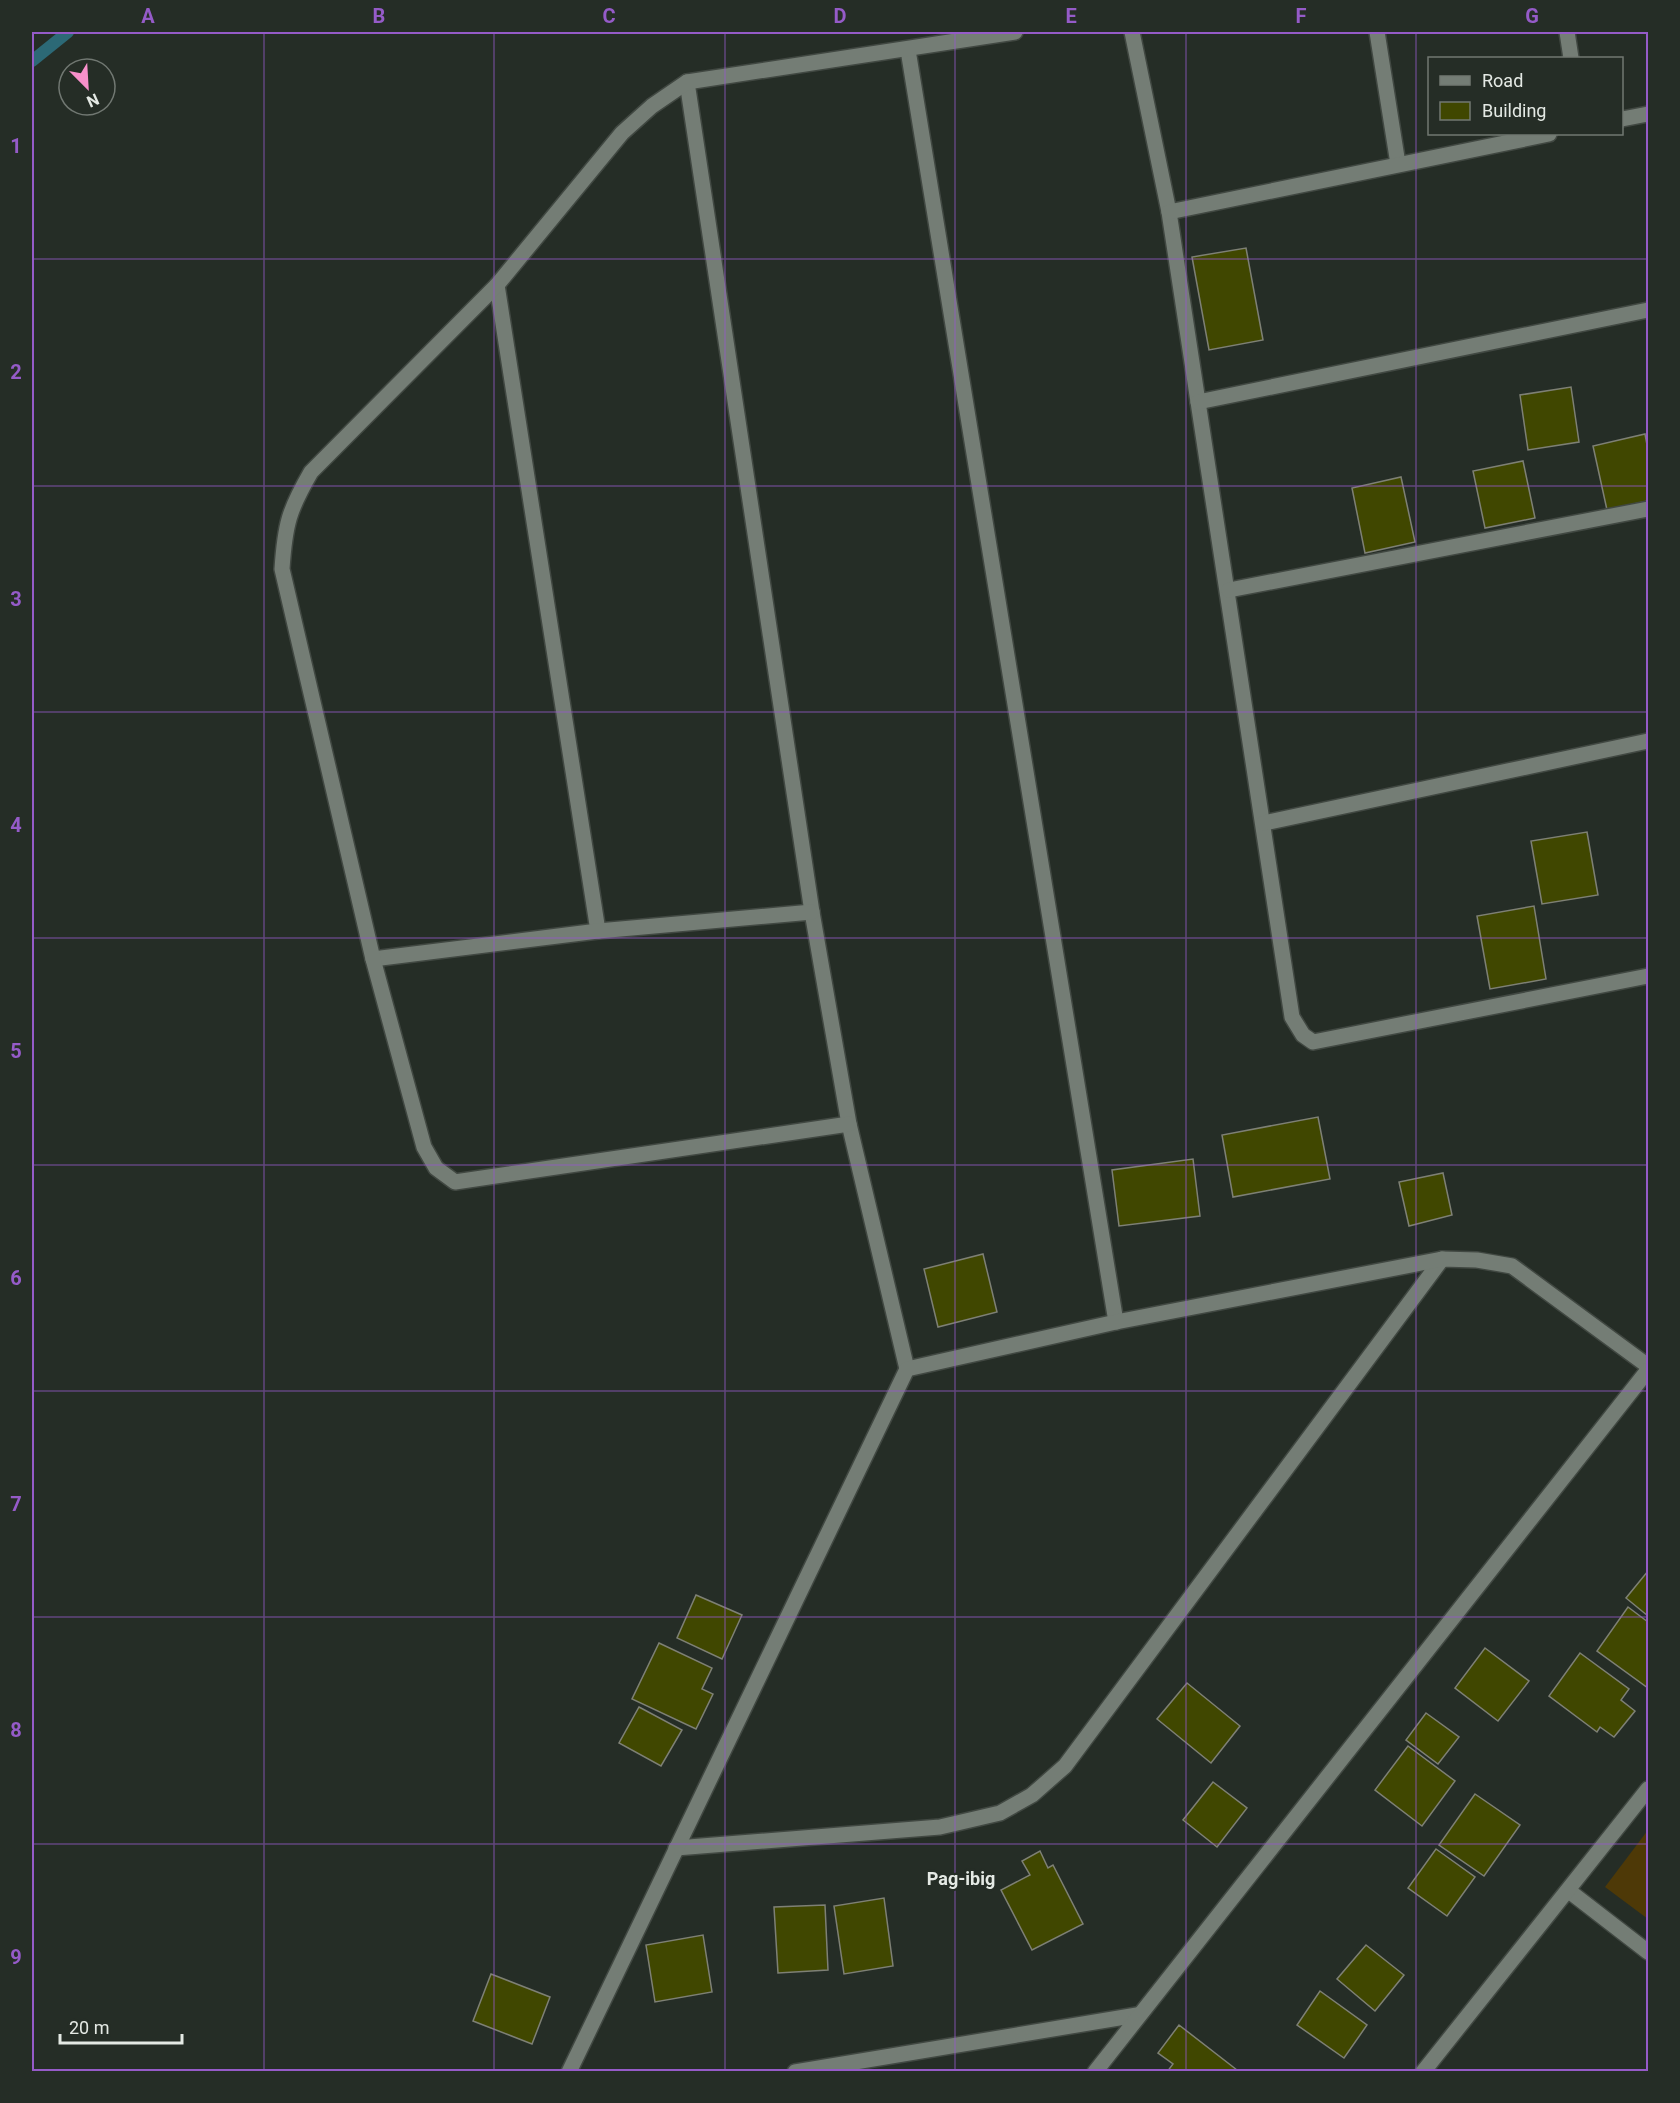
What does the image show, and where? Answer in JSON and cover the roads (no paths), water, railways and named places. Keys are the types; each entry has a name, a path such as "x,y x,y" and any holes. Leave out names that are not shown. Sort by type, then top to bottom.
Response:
{"street":[{"path":"849,1124 455,1182 436,1168 424,1147 373,959 282,569 284,541 290,508 311,472 497,285 622,133 652,106 687,82 1015,32"},
{"path":"1132,32 1169,212 1229,590 1292,1017 1303,1035 1313,1042 1648,976"},
{"path":"1377,32 1398,164"},
{"path":"1567,32 1571,57"},
{"path":"908,50 1116,1322"},
{"path":"569,2072 907,1369 849,1124 812,912 687,82"},
{"path":"1623,119 1648,114"},
{"path":"1169,212 1544,135"},
{"path":"497,285 598,931"},
{"path":"1198,402 1648,310"},
{"path":"1229,590 1648,509"},
{"path":"1264,823 1648,741"},
{"path":"373,959 598,931 812,912"},
{"path":"676,1848 940,1827 1000,1813 1032,1795 1065,1766 1442,1259"},
{"path":"907,1369 1116,1322 1442,1259 1476,1260 1512,1266 1648,1368 1137,2015 1095,2072"},
{"path":"1423,2072 1648,1789"},
{"path":"1569,1891 1648,1952"},
{"path":"795,2072 1137,2015"}],"waterway":[{"path":"32,61 68,32"}],"district":[{"name":"Pag-ibig","path":"961,1878"}]}
